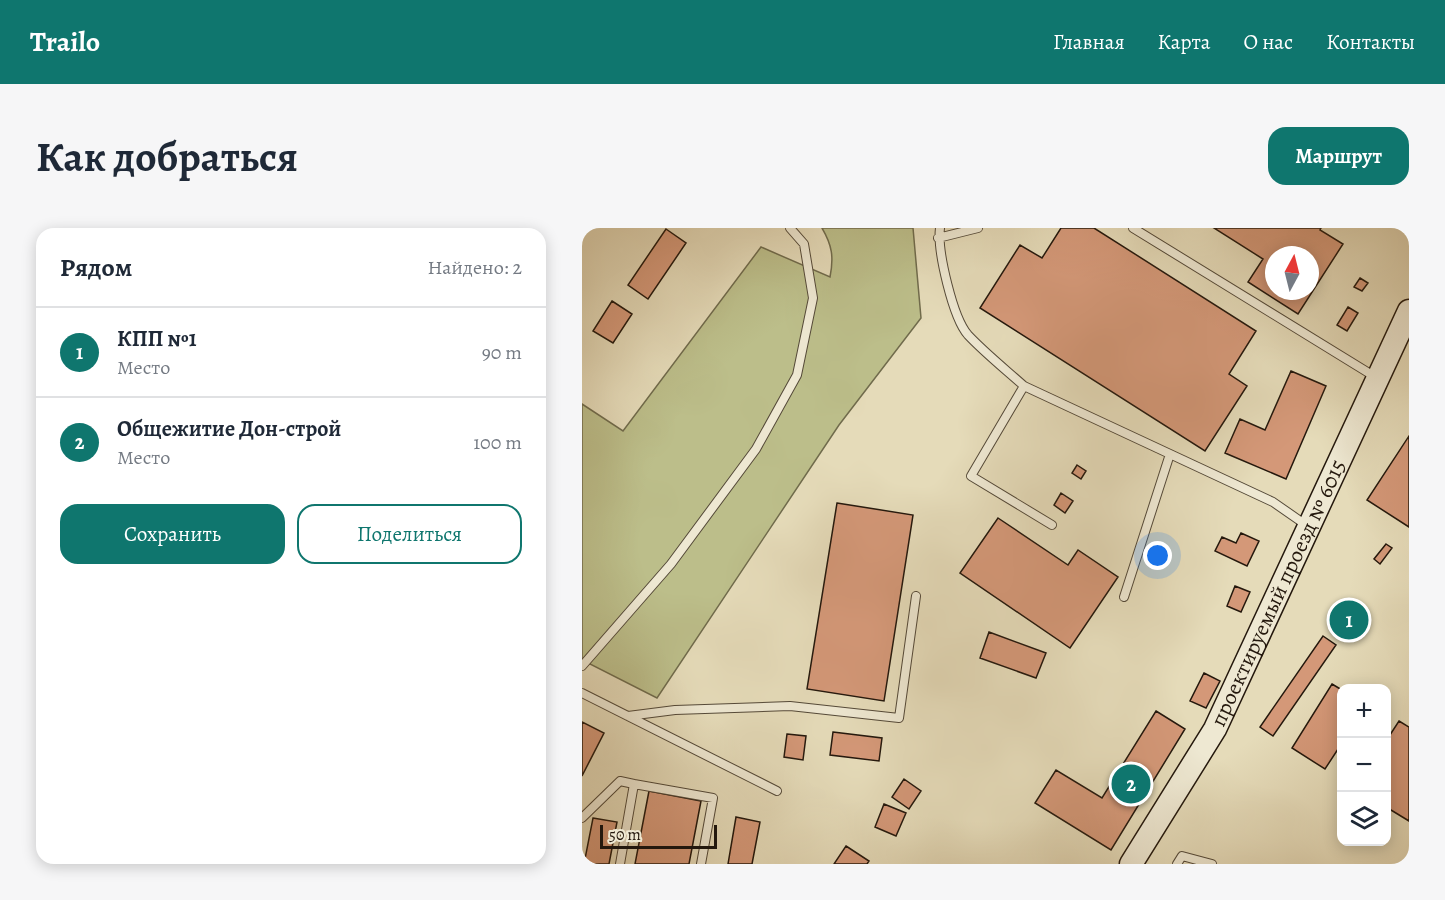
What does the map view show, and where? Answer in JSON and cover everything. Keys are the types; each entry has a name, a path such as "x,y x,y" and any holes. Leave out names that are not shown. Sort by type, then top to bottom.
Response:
{"street":[{"name":"проектируемый проезд № 6015","path":"1131,864 1215,729 1409,311"}],"lane":[{"path":"582,666 671,564 756,449 797,375 813,298 804,244 790,228"},
{"path":"940,228 938,238 950,297 966,333 1024,386 1273,502 1310,528"},
{"path":"938,238 978,228"},
{"path":"1133,228 1378,379"},
{"path":"1024,386 971,476 1052,525"},
{"path":"1124,597 1170,454"},
{"path":"628,716 675,710 790,706 899,718 916,596"},
{"path":"582,693 777,790"},
{"path":"582,818 620,781 713,798 701,864"},
{"path":"620,864 634,784"},
{"path":"1177,864 1182,856 1212,864"}],"green space":[{"path":"822,228 913,228 921,318 839,425 657,698 582,660 582,404 623,431 761,247 830,277 831,251"}],"building":[{"path":"1061,228 1094,228 1256,331 1229,374 1247,386 1205,451 980,308 1020,245 1042,258"},
{"path":"1214,228 1321,228 1320,230 1343,244 1319,281 1319,246 1265,246 1265,293 1248,282 1263,259"},
{"path":"666,229 686,243 648,299 628,285"},
{"path":"1360,278 1368,283 1362,291 1354,287"},
{"path":"1276,300 1307,300 1298,314"},
{"path":"612,301 632,314 613,343 593,331"},
{"path":"1348,307 1358,313 1347,331 1337,325"},
{"path":"1291,371 1326,386 1286,479 1225,453 1240,419 1265,430"},
{"path":"1409,436 1409,527 1367,500"},
{"path":"1077,465 1086,471 1081,479 1072,473"},
{"path":"1061,493 1073,501 1065,513 1054,505"},
{"path":"837,503 913,515 884,701 807,689"},
{"path":"998,518 1068,565 1078,550 1118,577 1070,648 960,573"},
{"path":"1241,533 1259,541 1247,566 1215,551 1222,537 1236,543"},
{"path":"1386,544 1392,548 1380,564 1374,559"},
{"path":"1235,586 1250,592 1241,612 1227,606"},
{"path":"1352,609 1359,614 1347,631 1340,626"},
{"path":"989,632 1046,653 1036,678 980,658"},
{"path":"1323,636 1336,645 1273,736 1260,727"},
{"path":"1204,673 1220,681 1206,708 1190,701"},
{"path":"1332,684 1337,687 1337,751 1325,769 1292,748"},
{"path":"1156,711 1185,729 1111,850 1035,803 1056,770 1102,798"},
{"path":"1399,721 1409,727 1409,821 1391,810 1391,733"},
{"path":"582,722 604,733 582,776"},
{"path":"833,732 882,738 879,761 830,755"},
{"path":"787,734 806,736 803,760 784,757"},
{"path":"904,779 921,791 909,809 892,797"},
{"path":"649,791 701,801 689,864 635,864"},
{"path":"884,804 906,813 896,836 875,827"},
{"path":"736,817 760,822 752,864 728,864"},
{"path":"593,818 617,822 609,864 584,864"},
{"path":"846,846 869,861 867,864 834,864"}],"place":[{"name":"КПП №1","path":"1349,620"},
{"name":"Общежитие Дон-строй","path":"1131,784"}]}
